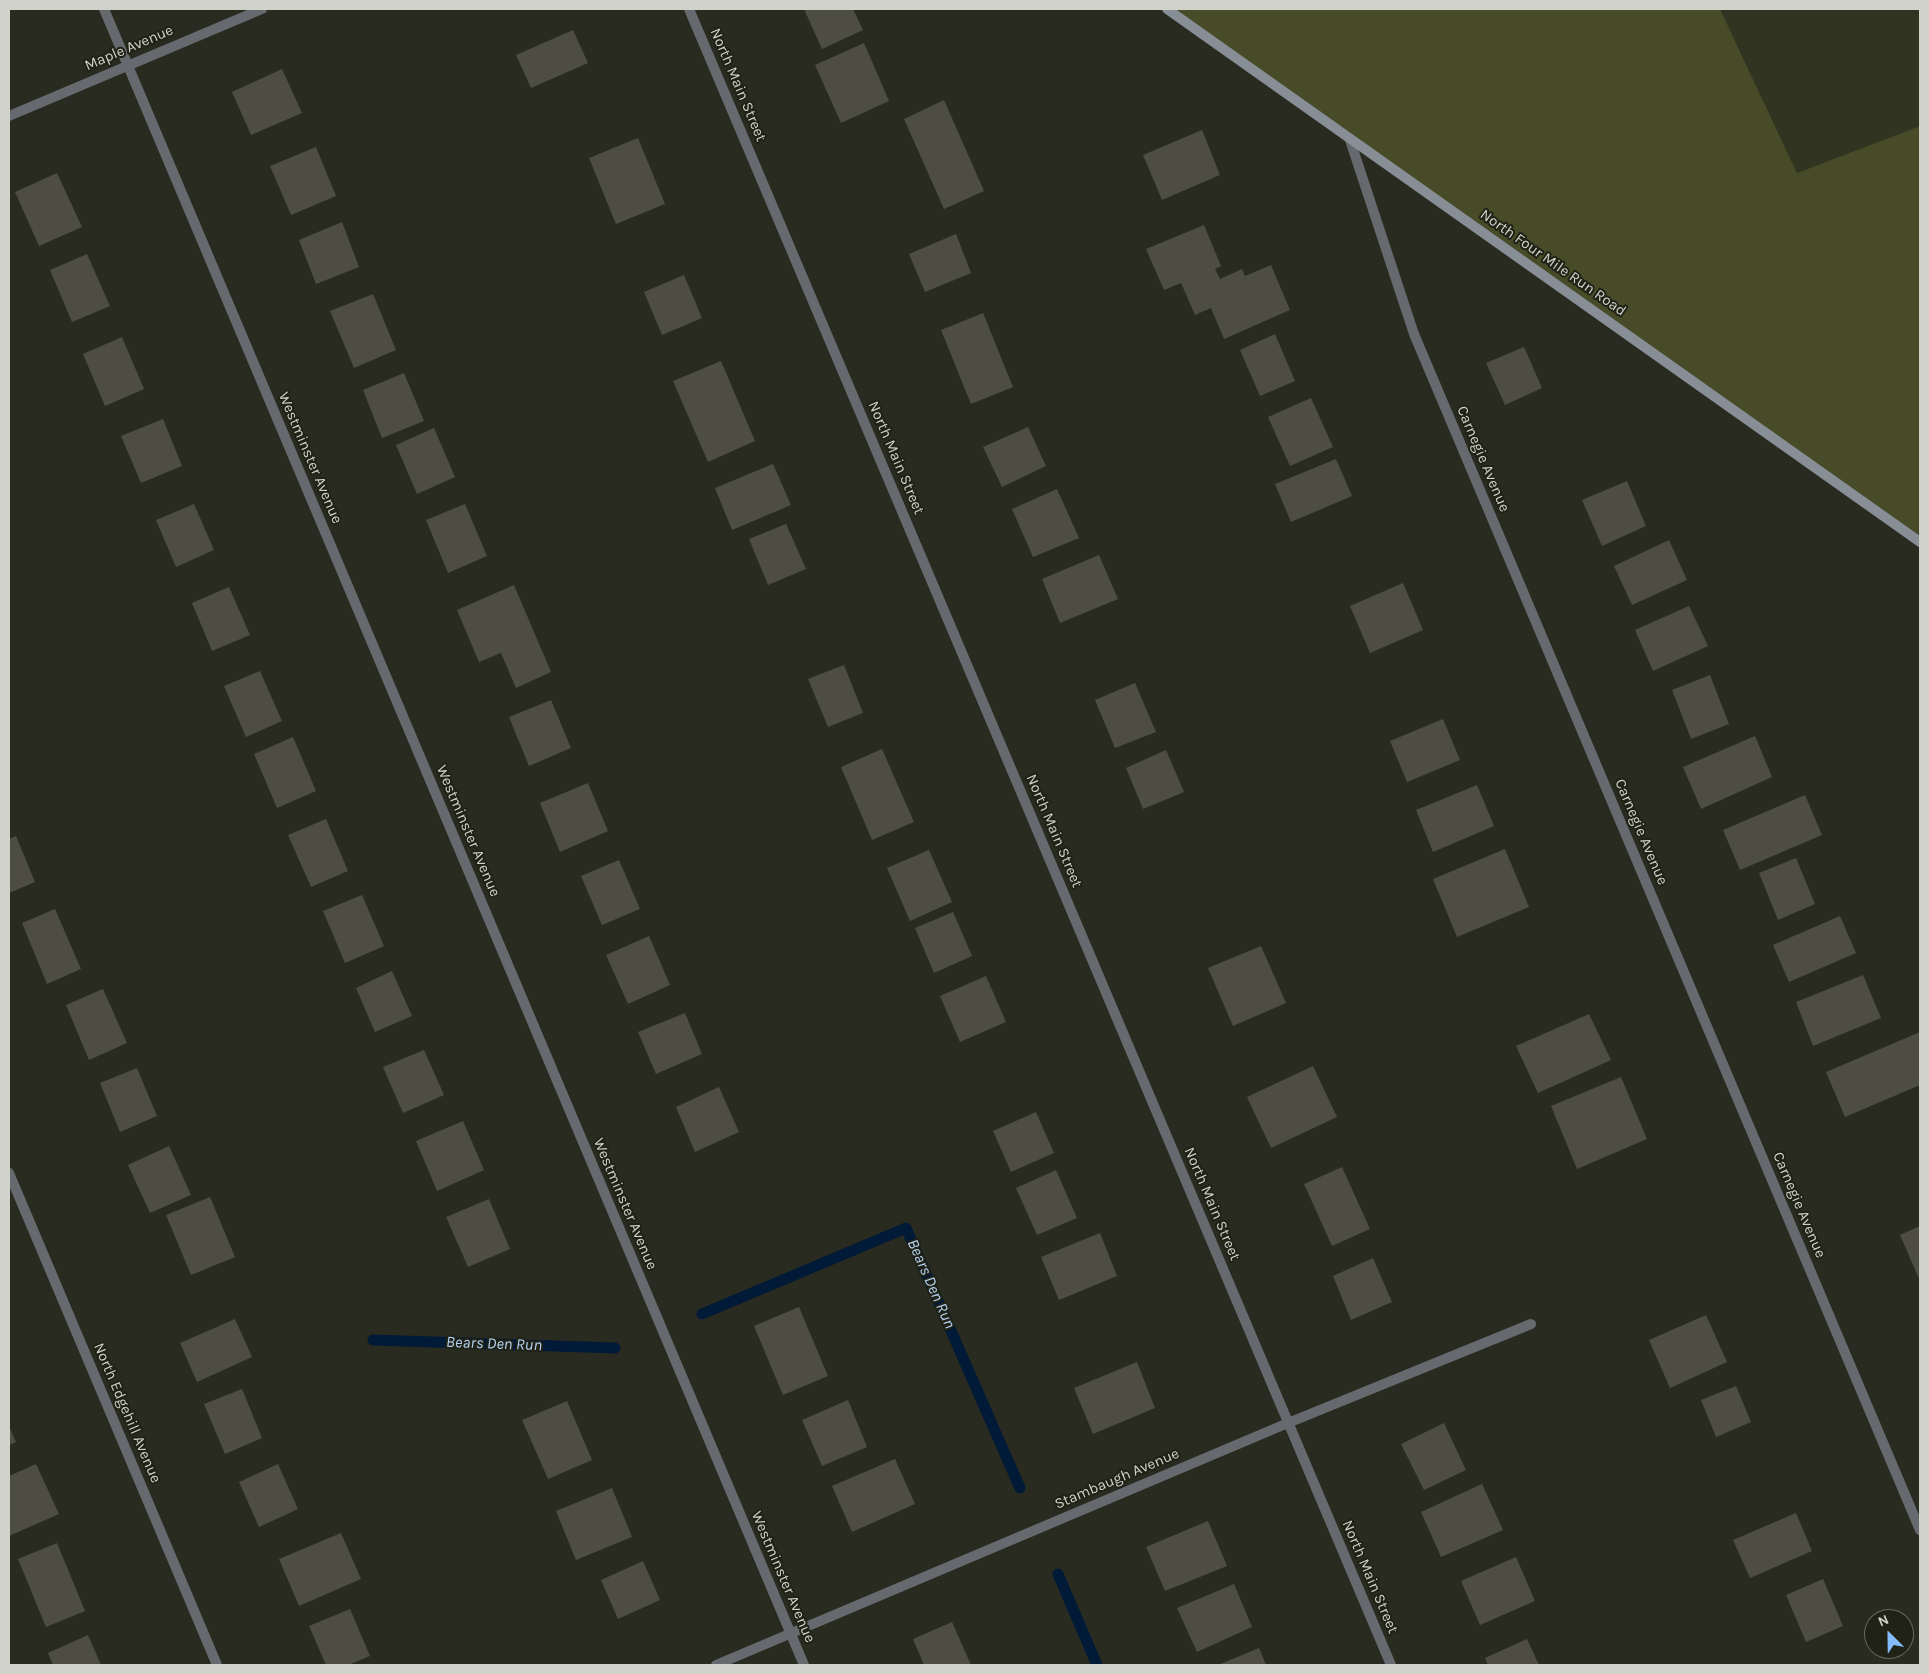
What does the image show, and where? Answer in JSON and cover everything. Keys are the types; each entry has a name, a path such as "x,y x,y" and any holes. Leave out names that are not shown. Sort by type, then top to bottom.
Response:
{"street":[{"name":"Westminster Avenue","path":"104,9 804,1665"},
{"name":"Maple Avenue","path":"9,116 262,9"},
{"name":"North Main Street","path":"689,9 1391,1665"},
{"name":"North Four Mile Run Road","path":"1167,9 1350,140 1628,333 1920,542"},
{"name":"Carnegie Avenue","path":"1350,140 1414,334 1920,1530"},
{"name":"North Edgehill Avenue","path":"9,1173 217,1665"},
{"name":"Stambaugh Avenue","path":"716,1665 1288,1423 1531,1324"}],"shaded area":[{"path":"1720,9 1920,9 1920,126 1797,173"}],"green space":[{"path":"1167,9 1720,9 1797,173 1920,126 1920,542"}],"building":[{"path":"804,9 853,9 863,30 822,49"},
{"path":"573,30 588,63 531,88 516,55"},
{"path":"864,43 889,101 841,123 815,65"},
{"path":"282,69 302,113 251,135 232,92"},
{"path":"944,100 984,191 944,209 904,119"},
{"path":"1202,130 1220,175 1162,200 1143,155"},
{"path":"638,138 665,204 616,224 589,158"},
{"path":"316,147 336,196 291,215 270,166"},
{"path":"57,173 82,227 39,246 15,192"},
{"path":"342,222 359,267 316,284 299,240"},
{"path":"1204,225 1221,266 1215,269 1220,279 1242,269 1245,276 1271,265 1290,310 1224,339 1211,308 1195,315 1181,283 1164,290 1146,249"},
{"path":"956,234 971,273 925,292 909,254"},
{"path":"87,254 110,306 72,322 50,270"},
{"path":"684,275 702,318 662,335 644,292"},
{"path":"373,294 396,350 354,368 330,311"},
{"path":"983,313 1013,387 971,404 941,330"},
{"path":"1275,334 1295,381 1260,396 1240,350"},
{"path":"122,337 144,389 105,406 83,354"},
{"path":"1524,347 1542,388 1505,405 1486,363"},
{"path":"721,361 755,441 708,462 673,381"},
{"path":"404,373 424,421 382,438 363,390"},
{"path":"1311,398 1333,447 1290,466 1268,417"},
{"path":"163,419 182,466 141,483 121,436"},
{"path":"1028,427 1046,466 1002,487 983,447"},
{"path":"434,428 455,477 417,494 396,445"},
{"path":"1336,459 1352,496 1291,522 1275,484"},
{"path":"773,464 791,505 732,530 715,488"},
{"path":"1627,481 1646,526 1602,546 1582,500"},
{"path":"1057,489 1079,538 1033,557 1012,509"},
{"path":"194,504 214,550 176,567 156,520"},
{"path":"465,504 487,556 448,573 426,520"},
{"path":"786,524 806,569 768,585 749,539"},
{"path":"1669,540 1687,580 1632,605 1614,566"},
{"path":"1099,555 1118,599 1060,623 1042,579"},
{"path":"1403,583 1423,630 1370,653 1350,606"},
{"path":"514,585 551,672 516,688 501,653 479,662 457,610"},
{"path":"229,587 250,635 212,651 192,603"},
{"path":"1689,606 1708,646 1653,671 1635,630"},
{"path":"844,665 863,713 828,727 808,679"},
{"path":"260,671 282,721 246,737 224,686"},
{"path":"1710,675 1729,724 1691,739 1672,690"},
{"path":"1135,683 1156,732 1115,748 1095,700"},
{"path":"551,700 571,748 529,766 509,717"},
{"path":"1443,719 1460,760 1407,782 1390,741"},
{"path":"1755,736 1772,777 1701,809 1683,767"},
{"path":"293,737 316,791 277,808 254,754"},
{"path":"882,749 914,822 872,840 841,767"},
{"path":"1166,750 1184,792 1143,809 1126,768"},
{"path":"588,783 608,831 560,852 540,803"},
{"path":"1477,785 1494,826 1433,852 1416,810"},
{"path":"1805,795 1822,835 1740,870 1723,830"},
{"path":"326,819 348,871 311,887 288,835"},
{"path":"16,836 35,882 9,893 9,839"},
{"path":"1505,849 1529,907 1457,937 1433,879"},
{"path":"929,850 952,902 910,921 887,868"},
{"path":"1796,858 1815,904 1778,920 1759,873"},
{"path":"619,860 640,909 602,925 581,876"},
{"path":"362,895 384,946 345,963 323,911"},
{"path":"55,909 81,969 47,984 22,923"},
{"path":"953,912 972,956 934,973 915,928"},
{"path":"1840,916 1856,953 1789,982 1773,945"},
{"path":"649,936 670,985 628,1004 606,955"},
{"path":"1261,946 1286,1003 1233,1026 1208,968"},
{"path":"392,971 412,1016 375,1032 356,988"},
{"path":"1863,975 1881,1018 1813,1046 1796,1002"},
{"path":"986,976 1006,1022 960,1042 940,996"},
{"path":"103,989 127,1043 89,1060 66,1005"},
{"path":"685,1013 702,1054 656,1074 638,1032"},
{"path":"1589,1014 1611,1060 1538,1093 1516,1046"},
{"path":"1920,1032 1920,1085 1845,1117 1826,1072"},
{"path":"424,1050 444,1095 403,1113 383,1067"},
{"path":"1313,1066 1337,1117 1271,1148 1247,1097"},
{"path":"137,1068 157,1116 120,1132 100,1083"},
{"path":"1621,1077 1647,1139 1577,1169 1551,1106"},
{"path":"719,1087 739,1132 695,1152 676,1107"},
{"path":"1036,1112 1054,1153 1011,1172 993,1131"},
{"path":"463,1121 484,1170 437,1191 416,1141"},
{"path":"169,1146 191,1195 150,1213 128,1165"},
{"path":"1342,1167 1370,1229 1332,1246 1304,1184"},
{"path":"1056,1170 1077,1218 1037,1235 1016,1188"},
{"path":"210,1197 235,1257 191,1275 166,1215"},
{"path":"489,1199 510,1249 468,1267 446,1217"},
{"path":"1920,1226 1920,1281 1900,1235"},
{"path":"1100,1233 1117,1276 1059,1300 1041,1257"},
{"path":"1373,1258 1392,1302 1351,1320 1333,1276"},
{"path":"799,1307 828,1376 783,1395 754,1326"},
{"path":"1706,1315 1727,1362 1670,1388 1649,1340"},
{"path":"235,1319 252,1357 197,1382 180,1343"},
{"path":"1137,1362 1155,1408 1093,1434 1074,1388"},
{"path":"1736,1386 1751,1422 1716,1437 1701,1400"},
{"path":"242,1389 262,1438 225,1454 204,1404"},
{"path":"848,1400 867,1447 822,1466 802,1420"},
{"path":"567,1401 592,1460 548,1479 522,1420"},
{"path":"1444,1423 1466,1470 1424,1490 1401,1444"},
{"path":"9,1426 16,1442 9,1445"},
{"path":"895,1459 915,1504 852,1532 832,1486"},
{"path":"36,1464 59,1514 9,1536 9,1476"},
{"path":"278,1464 298,1509 259,1527 239,1482"},
{"path":"1482,1484 1503,1530 1441,1557 1421,1512"},
{"path":"612,1488 632,1537 576,1560 556,1511"},
{"path":"1796,1513 1812,1551 1750,1578 1733,1540"},
{"path":"1208,1521 1227,1566 1165,1591 1146,1547"},
{"path":"341,1533 361,1579 299,1606 279,1559"},
{"path":"57,1543 85,1611 46,1627 18,1559"},
{"path":"1516,1557 1535,1601 1480,1625 1461,1581"},
{"path":"643,1561 660,1600 618,1619 601,1580"},
{"path":"1823,1579 1843,1626 1806,1642 1786,1595"},
{"path":"1234,1584 1252,1627 1197,1652 1177,1608"},
{"path":"350,1609 370,1656 348,1665 326,1665 309,1626"},
{"path":"952,1622 971,1665 924,1665 913,1639"},
{"path":"88,1635 101,1665 53,1665 48,1653"},
{"path":"1527,1639 1539,1665 1488,1665 1485,1658"},
{"path":"1259,1648 1266,1665 1218,1665"}],"waterway":[{"name":"Bears Den Run","path":"702,1314 906,1228 1020,1488"},
{"name":"Bears Den Run","path":"373,1340 615,1348"},
{"name":"Bears Den Run","path":"1058,1574 1097,1665"}]}
